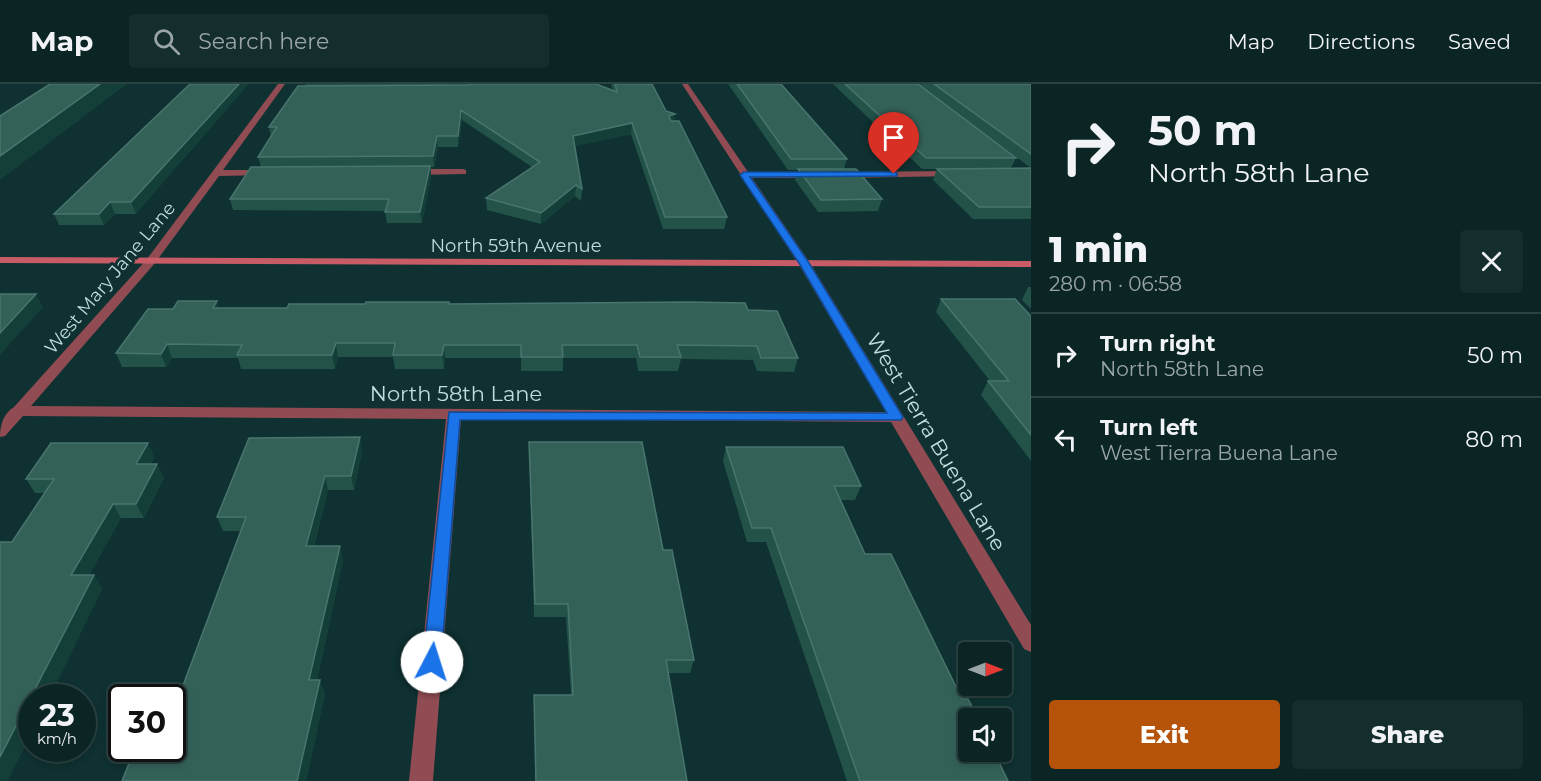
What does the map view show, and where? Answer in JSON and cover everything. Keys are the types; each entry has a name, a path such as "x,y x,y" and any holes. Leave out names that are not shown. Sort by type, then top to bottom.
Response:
{"main road":[{"name":"North 59th Avenue","path":"0,260 1031,264"}],"street":[{"name":"West Tierra Buena Lane","path":"685,84 804,263 1031,643"},
{"name":"West Mary Jane Lane","path":"0,432 16,411 151,261 282,88"},
{"path":"400,172 463,172"},
{"path":"218,173 282,173"},
{"path":"744,175 968,174"},
{"name":"North 58th Lane","path":"16,411 896,417"},
{"path":"422,781 454,415"}],"building":[{"path":"50,84 100,84 0,156 0,116"},
{"path":"190,84 239,84 131,202 110,202 99,214 54,214"},
{"path":"596,84 617,92 615,84 652,84 666,111 675,114 669,116 671,121 679,121 727,217 665,217 632,123 573,136 582,189 576,185 541,213 486,198 540,162 461,110 458,136 437,136 433,156 258,157 277,127 269,127 298,86"},
{"path":"737,84 781,84 847,159 791,159"},
{"path":"845,84 918,84 1016,158 926,158"},
{"path":"934,84 1031,84 1031,154"},
{"path":"430,166 420,212 385,212 389,199 230,199 251,167"},
{"path":"1031,168 1031,207 979,207 937,169"},
{"path":"798,169 856,169 882,199 821,200"},
{"path":"0,294 36,294 0,333"},
{"path":"941,299 1015,299 1031,316 1031,435 988,381 1009,381"},
{"path":"178,301 217,301 213,308 287,308 289,304 365,304 366,302 745,303 748,310 777,311 798,358 761,358 757,346 677,345 681,357 640,357 637,345 562,345 563,357 521,357 521,345 444,345 442,355 393,355 395,343 336,343 332,355 237,355 242,345 167,344 161,354 116,353 148,309 173,309"},
{"path":"360,437 351,476 325,476 306,546 340,546 309,680 320,680 297,781 122,781 129,762 186,762 186,684 184,684 246,517 217,517 249,438"},
{"path":"529,442 642,442 663,550 672,550 694,660 666,660 687,781 536,781 534,695 573,695 568,604 535,604"},
{"path":"51,443 148,443 136,464 157,464 136,504 113,504 71,575 94,575 38,684 18,684 18,722 0,757 0,542 12,542 54,479 26,479"},
{"path":"726,447 843,447 861,486 834,486 865,554 891,554 958,691 958,696 968,699 973,708 958,708 958,762 999,762 1008,781 860,781 771,528 752,528"}],"route":[{"path":"432,662 454,415 896,417 804,263 744,175 894,174"}]}
